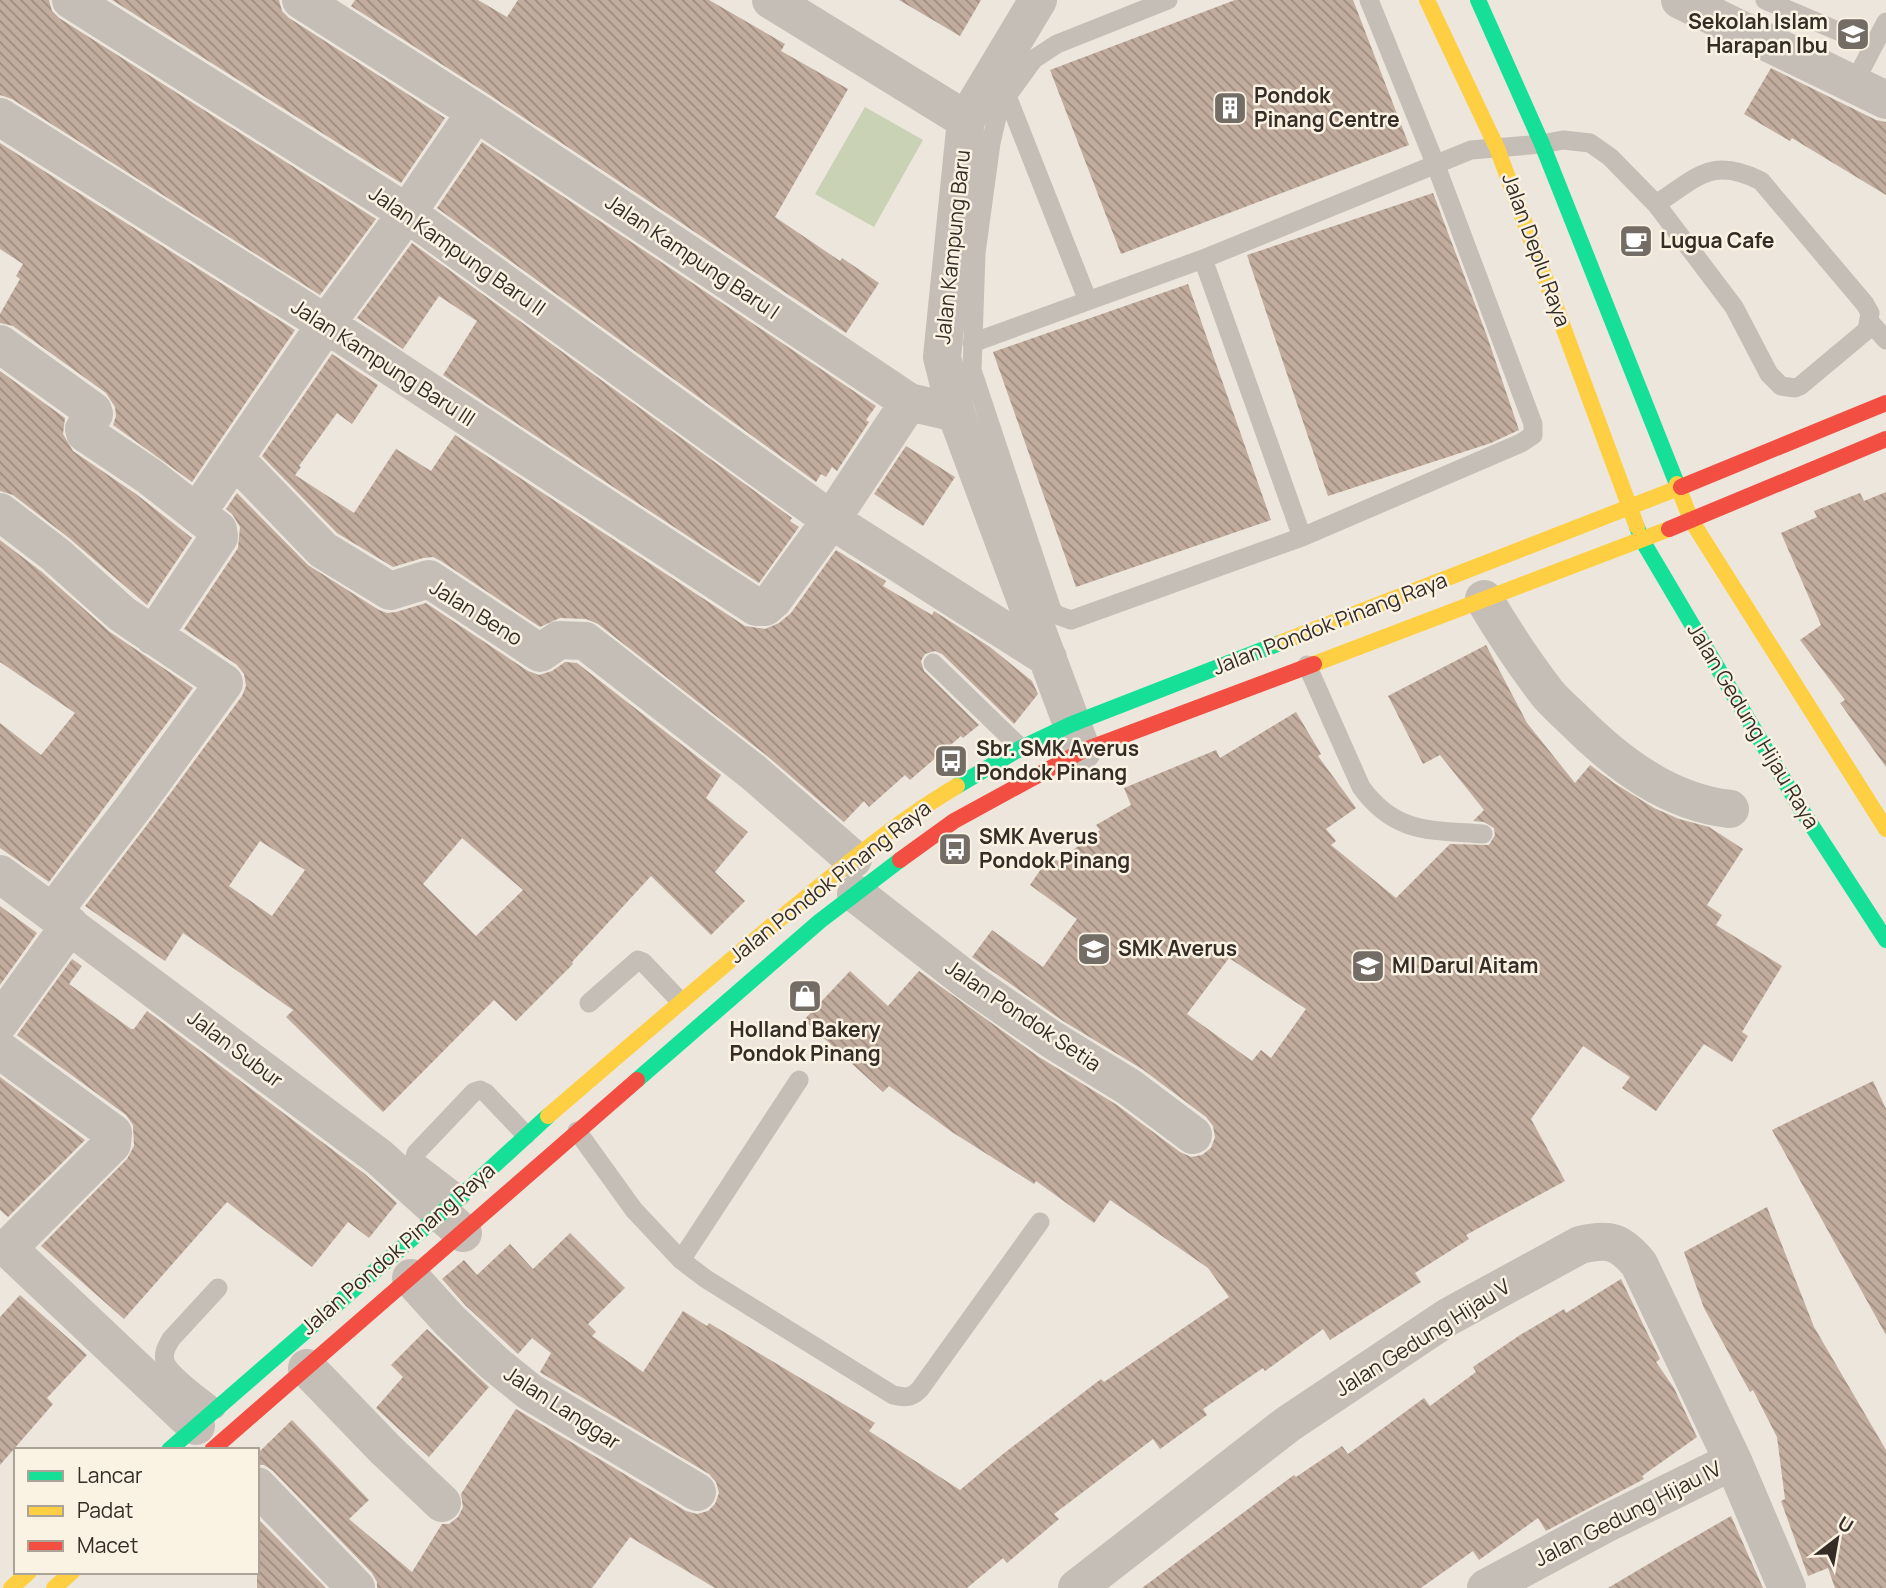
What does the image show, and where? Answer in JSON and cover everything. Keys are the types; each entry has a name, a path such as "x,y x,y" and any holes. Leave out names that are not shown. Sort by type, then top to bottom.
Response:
{"main road":[{"name":"Jalan Deplu Raya","path":"1427,0 1497,148 1631,507"},
{"name":"Jalan Deplu Raya","path":"1478,0 1542,144 1676,487"},
{"name":"Jalan Pondok Pinang Raya","path":"205,1438 307,1368 411,1278 456,1214 526,1135 680,1001 865,868 954,821 1077,738 1676,487 1886,403"},
{"name":"Jalan Pondok Pinang Raya","path":"205,1438 456,1214 577,1130 820,921 865,868 937,797 1021,748 1077,738 1307,665 1642,540 1886,439"},
{"path":"1676,487 1691,520 1886,829"},
{"name":"Jalan Gedung Hijau Raya","path":"1631,507 1642,540 1801,809 1886,940"},
{"path":"11,1588 27,1574"},
{"path":"54,1588 70,1574"}],"street":[{"name":"Jalan Kampung Baru II","path":"71,0 407,213 831,520"},
{"name":"Jalan Kampung Baru I","path":"300,0 476,112 909,402"},
{"name":"Jalan Kampung Baru","path":"771,0 978,132"},
{"name":"Jalan Kampung Baru","path":"1038,0 978,132 942,357 957,413 1077,738"},
{"path":"1681,0 1870,92"},
{"path":"197,513 476,112"},
{"name":"Jalan Kampung Baru III","path":"0,117 326,324 751,605 760,609 772,600 831,520"},
{"path":"0,344 93,411 94,414 84,429 85,433 218,530 219,537 153,636"},
{"path":"957,413 909,402 831,520 1048,658"},
{"name":"Jalan Beno","path":"235,458 323,550 390,591 429,579 540,653 559,640 585,641 753,772 865,868"},
{"path":"0,512 56,555 122,614 224,684 62,919 0,1022"},
{"path":"1484,599 1548,695 1595,740 1637,773 1679,797 1706,806 1730,809"},
{"name":"Jalan Pondok Setia","path":"865,868 969,982 1051,1039 1129,1087 1193,1135"},
{"name":"Jalan Subur","path":"0,874 456,1214"},
{"path":"0,1050 113,1133 114,1137 112,1144 14,1242 12,1250 205,1438"},
{"name":"Jalan Gedung Hijau V","path":"1077,1588 1288,1424 1448,1318 1580,1245 1594,1242 1611,1242 1625,1247 1639,1264 1733,1461 1787,1588"},
{"name":"Jalan Langgar","path":"411,1278 450,1321 494,1363 530,1392 697,1492"},
{"path":"307,1368 385,1449 442,1503"},
{"name":"Jalan Gedung Hijau IV","path":"1486,1588 1605,1524 1733,1461"},
{"path":"259,1488 356,1588"}],"lane":[{"path":"1168,0 1057,44 1034,60 1007,96 997,117 978,132 972,370 1052,610 1071,620 1302,537 1521,443 1532,435 1533,424 1435,163 1369,0"},
{"path":"1765,0 1873,46"},
{"path":"1870,92 1873,46 1886,22"},
{"path":"1007,96 1088,301"},
{"path":"972,343 1203,260 1471,150 1563,140 1590,143 1610,157 1656,204 1734,307 1769,374 1781,386 1800,386 1867,330 1870,313 1865,304 1761,181 1743,172 1719,168 1703,174 1656,204"},
{"path":"1203,260 1302,537"},
{"path":"1870,322 1886,340"},
{"path":"933,663 1021,748"},
{"path":"1307,665 1361,787 1370,800 1398,822 1419,829 1483,834"},
{"path":"589,1003 638,960 680,1001"},
{"path":"681,1260 799,1080"},
{"path":"456,1214 414,1160 416,1153 474,1092 480,1090 526,1135"},
{"path":"577,1130 634,1210 681,1260 706,1279 893,1395 904,1398 915,1395 920,1389 1040,1222"},
{"path":"205,1438 164,1357 171,1339 218,1288"}],"green space":[{"path":"865,107 923,140 874,227 815,194"}],"building":[{"path":"0,0 49,0 52,11 59,18 376,219 320,295 12,99 0,95"},
{"path":"112,0 279,0 282,11 289,18 445,118 401,183"},
{"path":"355,0 478,0 507,17 518,0 709,0 785,44 781,51 848,89 775,217 840,261 842,258 879,283 846,333 351,6"},
{"path":"899,0 981,0 960,36"},
{"name":"Pondok Pinang Centre","path":"1235,0 1353,0 1409,145 1121,254 1050,70"},
{"path":"1771,68 1876,120 1886,122 1886,195 1792,138 1790,141 1744,114"},
{"path":"482,142 876,406 866,420 869,422 837,471 832,467 826,477 821,474 816,482 437,208"},
{"path":"0,143 295,330 192,482 113,425 115,407 106,393 13,326 0,323 0,314 20,279 16,276 23,264 0,249"},
{"path":"1433,193 1519,430 1491,443 1328,496 1247,255"},
{"path":"412,243 792,518 790,521 799,527 759,583 443,375 477,321 439,296 403,349 357,318"},
{"path":"1188,284 1271,520 1076,587 993,352"},
{"path":"332,354 378,385 352,424 337,413 295,475 354,513 396,449 431,471 455,435 745,626 765,629 779,623 791,613 836,550 886,581 883,586 932,615 934,611 990,647 1032,681 1038,694 1014,724 942,654 935,651 925,654 921,661 924,671 979,725 963,738 961,736 910,780 905,775 869,807 864,801 844,822 766,755 598,624 586,619 560,618 540,627 433,557 393,567 337,533 262,456"},
{"path":"0,371 65,418 63,434 73,451 136,494 192,538 147,605 69,538 13,495 0,491"},
{"path":"906,446 955,477 923,526 874,494"},
{"path":"1886,492 1886,767 1840,703 1845,700 1800,640 1821,625 1781,533 1817,517 1814,511 1860,493 1864,501"},
{"path":"237,493 308,565 379,610 396,612 426,603 528,671 539,675 552,671 565,662 577,663 721,775 706,798 748,832 715,872 745,901 711,935 651,876 573,964 516,1021 494,1000 383,1112 286,1017 293,1010 183,933 165,961 85,906 242,696 246,686 244,674 237,665 184,629 238,548 240,527 226,509","holes":["462,838 523,890 476,936 423,884","260,841 305,870 272,916 229,886"]},
{"path":"0,540 42,572 110,632 193,688 49,882 0,848 0,723 41,755 75,713 0,662"},
{"path":"1486,645 1527,723 1575,783 1590,765 1654,808 1679,819 1709,827 1743,849 1707,905 1722,915 1716,925 1782,966 1742,1032 1748,1036 1732,1062 1704,1044 1656,1111 1622,1088 1630,1077 1583,1046 1531,1119 1565,1181 1466,1235 1469,1239 1415,1273 1421,1282 1330,1340 1323,1329 1265,1371 1263,1368 1203,1409 1207,1415 1160,1449 1153,1439 1054,1514 1059,1519 1007,1563 1003,1558 967,1588 715,1588 630,1537 592,1588 377,1588 372,1573 273,1471 259,1465 259,1452 292,1420 369,1500 349,1519 412,1572 442,1524 449,1524 458,1517 463,1507 461,1494 516,1409 686,1511 697,1514 708,1511 715,1504 719,1493 716,1482 709,1474 540,1372 551,1353 532,1338 518,1354 466,1306 442,1279 464,1260 477,1275 510,1244 533,1269 570,1233 625,1288 588,1324 596,1332 592,1336 643,1372 683,1311 707,1326 709,1323 875,1423 869,1431 960,1490 1101,1379 1104,1382 1229,1297 1208,1268 1110,1200 1094,1223 1036,1181 1034,1184 952,1132 889,1086 883,1092 804,1020 850,971 888,1006 919,971 1039,1057 1117,1105 1180,1152 1191,1157 1202,1155 1211,1148 1215,1137 1213,1126 1206,1117 1142,1069 1063,1021 972,957 992,930 1043,967 1077,919 1030,885 1050,856 1058,861 1100,830 1096,825 1131,805 1124,788 1216,750 1220,758 1296,712 1321,754 1318,756 1356,808 1326,829 1336,841 1331,845 1396,898 1450,844 1489,845 1495,835 1494,828 1484,822 1473,821 1484,810 1440,755 1423,764 1388,696","holes":["1229,958 1306,1009 1271,1058 1261,1050 1252,1061 1187,1014"]},
{"path":"0,906 37,933 0,985"},
{"path":"72,959 82,966 69,984 131,1029 134,1029 147,1011 365,1174 397,1203 369,1238 348,1222 312,1267 227,1202 124,1319 41,1246 127,1159 134,1146 133,1125 126,1115 17,1035"},
{"path":"0,1077 85,1140 8,1217 0,1210"},
{"path":"1873,1081 1886,1109 1886,1335 1772,1130"},
{"path":"1767,1207 1814,1327 1886,1450 1886,1588 1835,1588 1828,1568 1808,1576 1781,1501 1785,1499 1777,1437 1753,1390 1750,1392 1704,1308 1684,1252"},
{"path":"1621,1279 1660,1359 1656,1362 1674,1388 1697,1437 1642,1476 1644,1479 1546,1531 1538,1518 1479,1560 1473,1551 1421,1588 1142,1588 1294,1475 1296,1477 1342,1446 1348,1454 1424,1398 1430,1406 1476,1372 1473,1367 1520,1335 1564,1309 1566,1313"},
{"path":"20,1295 87,1355 47,1398 53,1404 0,1465 0,1317"},
{"path":"427,1329 489,1387 429,1457 376,1408 403,1377 391,1365"},
{"path":"1731,1516 1763,1588 1608,1588 1672,1550"},
{"path":"259,1520 326,1588 257,1588"}],"traffic: fast":[{"path":"1478,0 1542,144 1677,484"},
{"path":"1637,527 1642,540 1801,809 1886,940"},
{"path":"957,786 1021,748 1072,724 1280,643"},
{"path":"637,1080 820,921 900,860"},
{"path":"171,1448 461,1196 548,1116"}],"traffic: slow":[{"path":"1427,0 1497,148 1637,527"},
{"path":"1677,484 1691,520 1886,829"},
{"path":"1280,643 1681,487"},
{"path":"1314,664 1669,529"},
{"path":"548,1116 848,863 912,815 957,786"},
{"path":"11,1588 27,1574"},
{"path":"54,1588 70,1574"}],"traffic: jam":[{"path":"1681,487 1886,403"},
{"path":"1669,529 1886,439"},
{"path":"900,860 954,821 1082,751 1314,664"},
{"path":"214,1448 637,1080"}],"place":[{"name":"Sekolah Islam Harapan Ibu","path":"1853,34"},
{"name":"Pondok Pinang Centre","path":"1230,108"},
{"name":"Lugua Cafe","path":"1636,241"},
{"name":"Sbr. SMK Averus Pondok Pinang","path":"951,761"},
{"name":"SMK Averus Pondok Pinang","path":"955,849"},
{"name":"SMK Averus","path":"1094,949"},
{"name":"MI Darul Aitam","path":"1368,966"},
{"name":"Holland Bakery Pondok Pinang","path":"805,996"}]}
